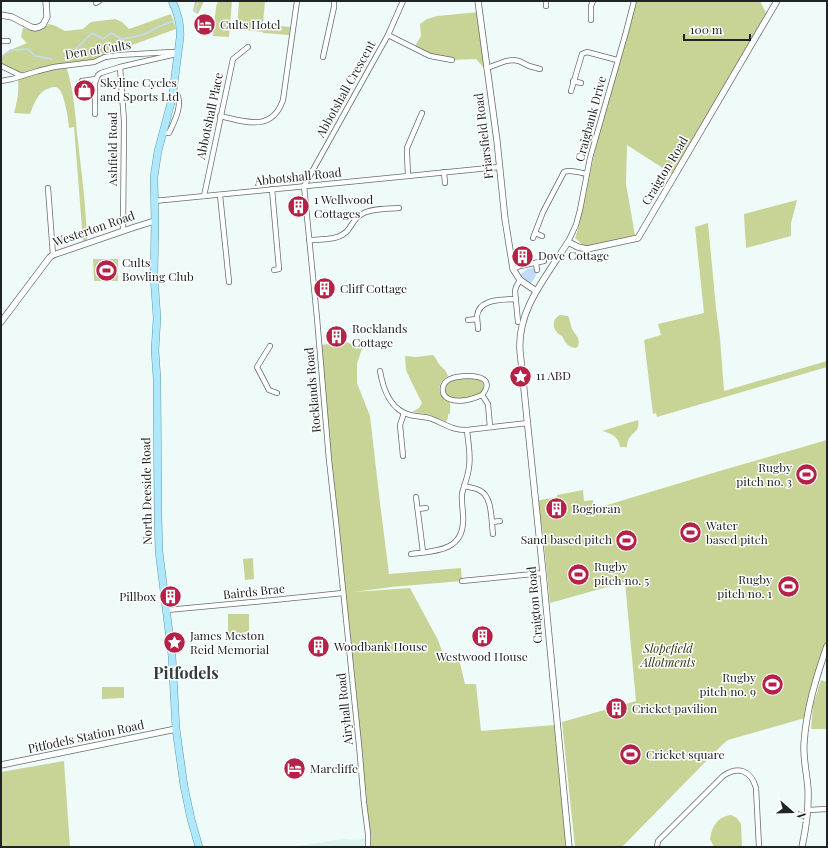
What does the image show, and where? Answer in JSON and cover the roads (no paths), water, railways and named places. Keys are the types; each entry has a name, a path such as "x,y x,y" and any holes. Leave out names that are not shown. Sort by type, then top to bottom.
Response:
{"main road":[{"name":"North Deeside Road","path":"172,1 179,16 180,38 172,93 155,163 154,177 154,276 157,318 155,350 157,379 159,551 172,656 176,729 184,786 199,847"}],"street":[{"path":"1,15 12,17 31,27 35,28 43,26 47,17 46,1"},
{"path":"220,116 254,123 270,119 277,113 283,100 297,1"},
{"path":"323,57 334,8 334,1"},
{"name":"Abbotshall Crescent","path":"304,186 388,35 403,1"},
{"name":"Friarsfield Road","path":"478,1 505,219 513,269"},
{"path":"591,20 591,6 593,1"},
{"name":"Craigbank Drive","path":"568,242 576,225 590,158 634,1"},
{"name":"Craigton Road","path":"569,847 520,345 520,337 524,320 536,291 568,242 578,247 588,249 638,238 777,1"},
{"path":"388,35 430,56 452,60"},
{"path":"1,41 8,41"},
{"name":"Abbotshall Place","path":"204,196 233,59 248,47"},
{"name":"Den of Cults","path":"1,81 54,67 94,62 106,57 172,52 178,53"},
{"path":"571,91 580,57 584,52 590,52 618,60"},
{"path":"95,114 96,79 98,75 120,67 178,53"},
{"path":"487,68 513,60 540,69"},
{"path":"1,66 22,76"},
{"name":"Ashfield Road","path":"120,67 124,121 123,231"},
{"path":"82,81 96,79"},
{"path":"573,81 580,83"},
{"path":"408,176 407,148 422,113"},
{"name":"Abbotshall Road","path":"154,201 499,167"},
{"path":"542,236 534,236 543,212 564,172 571,171 587,174"},
{"path":"444,172 445,183"},
{"name":"Rocklands Road","path":"304,186 329,460 343,593"},
{"path":"48,188 53,254"},
{"path":"272,189 279,269 274,270"},
{"path":"220,194 229,282"},
{"path":"309,240 333,239 347,231 361,214 370,211 399,208"},
{"name":"Westerton Road","path":"1,322 53,254 150,222 155,222"},
{"path":"536,291 520,280 513,269 544,261"},
{"path":"536,263 537,270"},
{"path":"518,322 515,299 516,287 520,280"},
{"path":"478,329 477,315 482,306 486,303 515,299"},
{"path":"468,320 477,319"},
{"path":"270,346 258,368 268,390 277,394"},
{"path":"380,371 382,383 394,404 404,413 412,416 429,418 450,428 459,430 528,423"},
{"path":"474,376 485,380 486,389 482,395 469,400 455,400 447,398 443,392 443,389 449,379 474,376"},
{"path":"482,395 488,404 490,427"},
{"path":"403,456 400,425 404,413"},
{"path":"411,554 436,551 446,548 455,542 463,528 462,496 470,462 467,430"},
{"path":"464,486 480,490 488,498 493,534"},
{"path":"416,497 422,552"},
{"path":"418,509 426,508"},
{"path":"492,522 500,521"},
{"path":"462,582 543,574"},
{"name":"Bairds Brae","path":"167,610 343,593"},
{"name":"Airyhall Road","path":"343,593 368,834 368,847"},
{"path":"802,847 808,810 804,745 811,700 827,646"},
{"name":"Pitfodels Station Road","path":"1,765 176,729"},
{"path":"657,847 658,841 723,776 736,770 743,771 754,780 756,788 759,847"},
{"path":"808,810 827,809"}],"water":[{"path":"534,268 537,273 530,284 520,275 527,269"}],"waterway":[{"path":"195,12 198,1"},
{"path":"69,56 92,33 103,39 111,33 122,39 145,34 173,21"},
{"path":"1,57 10,50 28,49 35,56 52,59"}],"place":[{"name":"Cults Hotel","path":"205,25"},
{"name":"Skyline Cycles and Sports Ltd","path":"84,90"},
{"name":"1 Wellwood Cottages","path":"298,207"},
{"name":"Dove Cottage","path":"523,256"},
{"name":"Cults Bowling Club","path":"106,270"},
{"name":"Cliff Cottage","path":"325,289"},
{"name":"Rocklands Cottage","path":"336,336"},
{"name":"11 ABD","path":"521,376"},
{"name":"Rugby pitch no. 3","path":"807,475"},
{"name":"Bogjoran","path":"556,509"},
{"name":"Water based pitch","path":"690,533"},
{"name":"Sand based pitch","path":"627,540"},
{"name":"Rugby pitch no. 5","path":"579,574"},
{"name":"Rugby pitch no. 1","path":"788,587"},
{"name":"Pillbox","path":"171,597"},
{"name":"Westwood House","path":"482,636"},
{"name":"James Meston Reid Memorial","path":"175,643"},
{"name":"Woodbank House","path":"319,647"},
{"name":"Rugby pitch no. 9","path":"772,685"},
{"name":"Cricket pavilion","path":"616,709"},
{"name":"Cricket square","path":"631,755"},
{"name":"Marcliffe","path":"294,769"}],"district":[{"name":"Pitfodels","path":"186,673"}],"park label":[{"name":"Slopefield Allotments","path":"668,656"}]}
